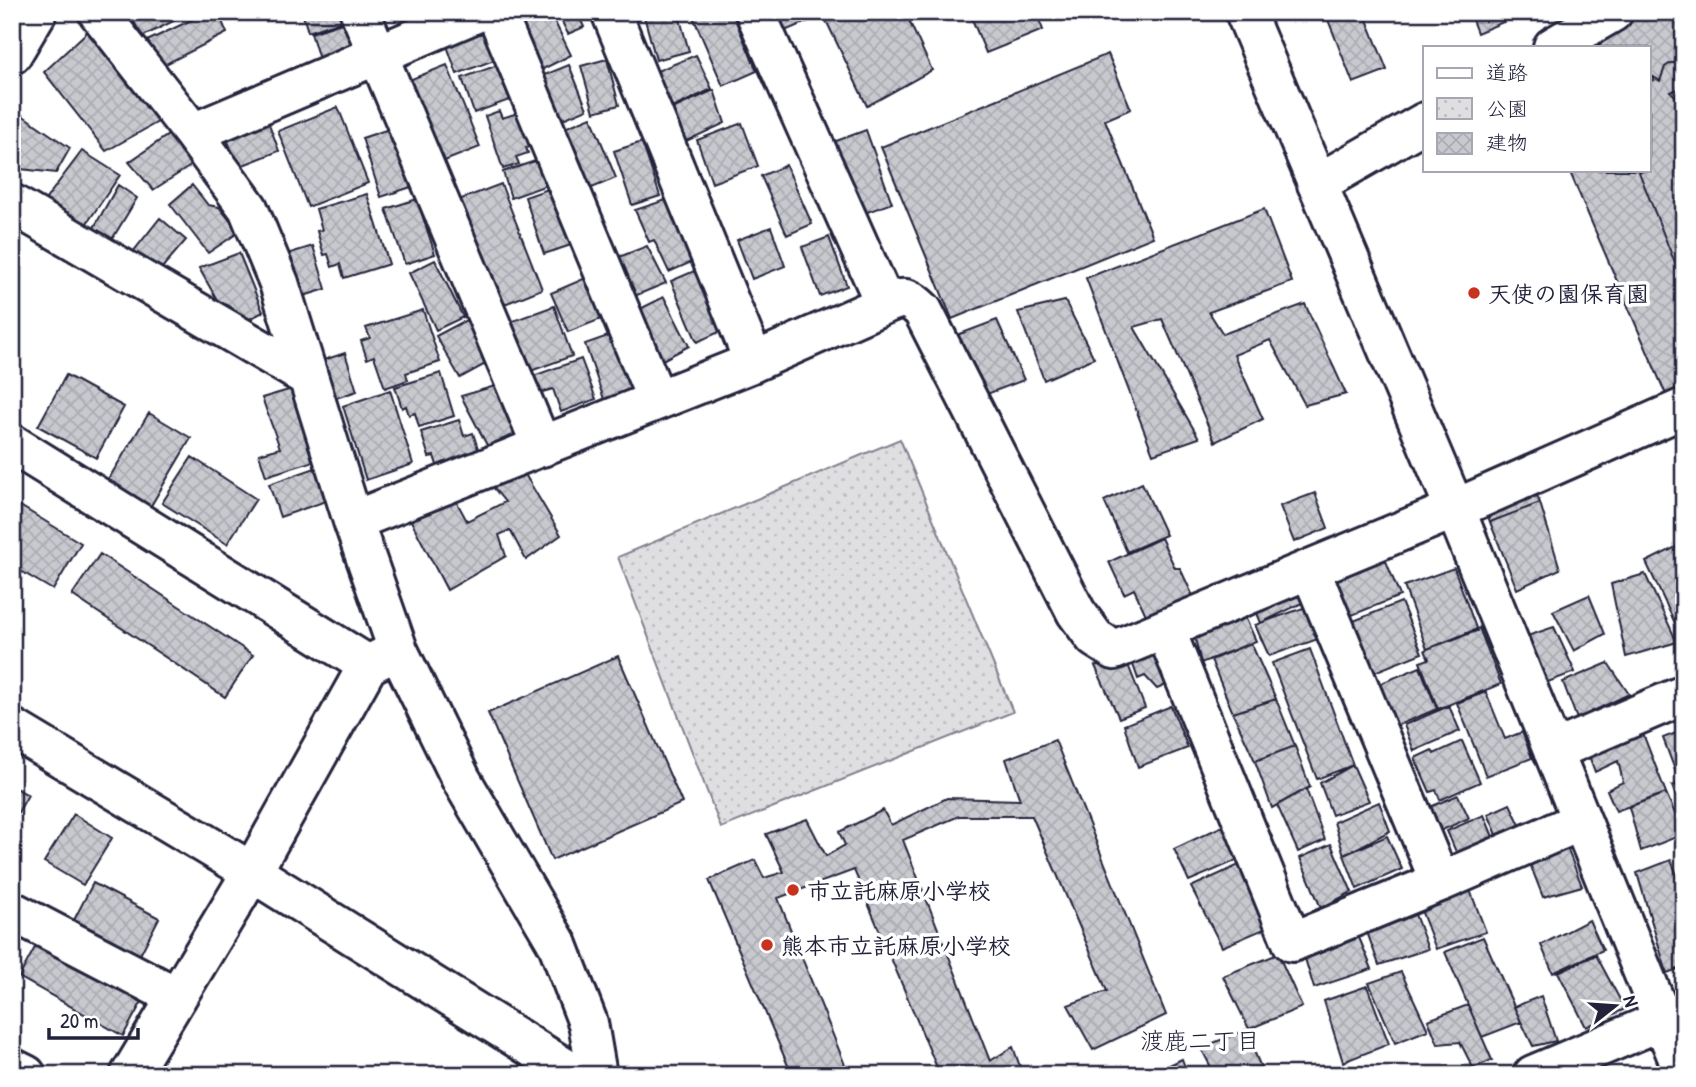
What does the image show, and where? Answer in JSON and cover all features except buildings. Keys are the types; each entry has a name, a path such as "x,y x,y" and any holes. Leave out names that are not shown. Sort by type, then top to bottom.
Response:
{"street":[{"path":"12,54 37,12"},
{"path":"99,12 248,208 279,283 353,521 383,657 461,779 558,945 588,1023 597,1075"},
{"path":"360,12 542,447"},
{"path":"193,133 478,12"},
{"path":"496,12 657,400"},
{"path":"611,12 754,362"},
{"path":"755,12 885,304"},
{"path":"1245,12 1455,509 1581,821 1673,1016 1684,1073"},
{"path":"1555,46 1613,12"},
{"path":"1317,184 1423,122"},
{"path":"12,204 308,377"},
{"path":"353,521 754,362 885,304 900,298 910,298 923,311 1076,612 1096,638 1114,650 1681,419"},
{"path":"12,444 383,657"},
{"path":"1310,569 1440,882"},
{"path":"1165,629 1292,942 1581,821"},
{"path":"130,1075 383,657"},
{"path":"1553,751 1684,695"},
{"path":"12,728 252,872 576,1075"},
{"path":"12,911 177,997"},
{"path":"1533,1075 1673,1016"},
{"path":"12,1068 26,1075"}],"green space":[{"path":"900,439 1013,712 721,828 618,557"}],"place":[{"name":"天使の園保育園","path":"1474,293"},
{"name":"市立託麻原小学校","path":"793,890"},
{"name":"熊本市立託麻原小学校","path":"767,945"}],"district":[{"name":"渡鹿二丁目","path":"1200,1040"}]}
